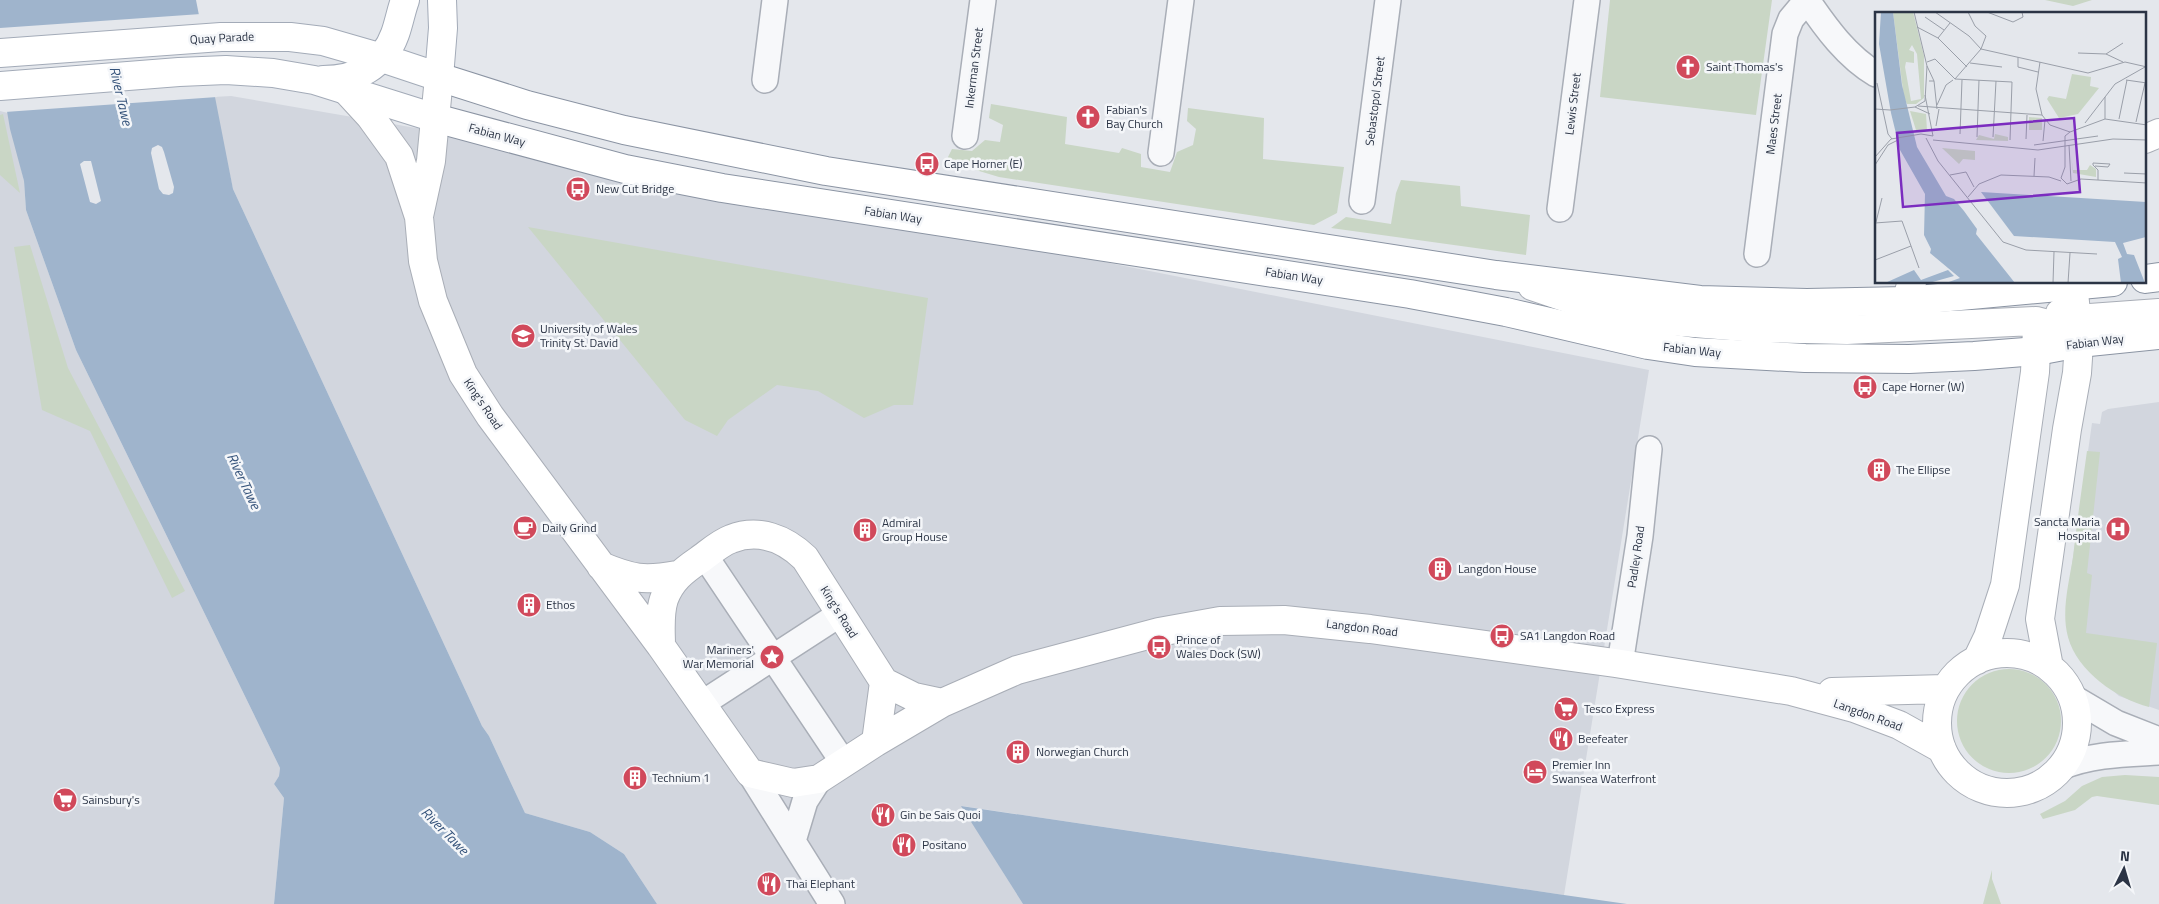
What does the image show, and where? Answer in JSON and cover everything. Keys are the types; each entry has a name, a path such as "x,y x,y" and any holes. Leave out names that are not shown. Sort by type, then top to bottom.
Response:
{"main road":[{"path":"0,86 226,70 314,80 339,80 356,76 368,70 382,58 395,33 405,0"},
{"name":"King's Road","path":"419,217 431,161 443,28 442,0"},
{"name":"Quay Parade","path":"0,52 221,37 290,37 323,41 439,77"},
{"path":"439,77 527,105 624,130 738,155 921,187 1496,275 1700,300 1807,303 1909,292 2086,284"},
{"path":"314,80 435,118"},
{"name":"King's Road","path":"346,91 370,116 399,156 419,217 423,261 433,301 463,374 490,416 703,703 750,773"},
{"name":"Fabian Way","path":"435,118 625,170 722,188 1410,294 1506,312 1648,345 1695,352 1805,358 1909,359 2037,351 2077,331 2159,335"},
{"path":"2146,139 2159,133"},
{"path":"1496,275 1573,300 1657,320 1756,328 1847,330 2036,320 2053,324 2068,332 2159,312"},
{"path":"2146,279 2159,277"},
{"path":"2049,667 2040,619 2067,429 2077,374 2077,331 2073,285"},
{"path":"1977,660 1988,637 2005,585 2037,351 2036,286"},
{"path":"2036,286 2047,304 2062,314 2077,331"},
{"name":"King's Road","path":"601,566 626,577 651,580 677,575 730,539 749,535 765,535 780,540 794,548 805,558 884,682"},
{"name":"King's Road","path":"661,646 661,619 664,600 677,575"},
{"name":"Langdon Road","path":"876,742 942,703 1017,670 1159,632 1220,621 1284,620 1327,624 1620,664 1790,692 1854,708 1899,724 1942,749"},
{"path":"2014,653 2033,658 2049,667 2066,686 2072,697 2076,715 2076,734 2070,752 2061,767 2038,786 2005,793 1987,790 1970,782 1953,768 1942,749 1937,734 1939,704 1945,689 1958,672 1977,660 1995,654 2014,653"},
{"path":"750,773 793,783 819,779 876,742 884,682 914,697 942,703"},
{"name":"Langdon Road","path":"1790,692 1859,693 1945,689"}],"street":[{"path":"764,80 775,0"},
{"name":"Inkerman Street","path":"965,136 983,0"},
{"path":"1162,153 1181,0"},
{"name":"Sebastopol Street","path":"1362,201 1388,0"},
{"name":"Lewis Street","path":"1560,209 1587,0"},
{"path":"1807,0 1833,37 1862,66 1875,73"},
{"name":"Maes Street","path":"1757,254 1785,34 1791,19 1807,0"},
{"name":"Padley Road","path":"1620,664 1640,536 1650,449"},
{"path":"704,556 843,762"},
{"path":"703,703 840,614"},
{"path":"2072,697 2116,723 2159,740"},
{"path":"2061,767 2090,758 2114,754 2159,752"},
{"name":"King's Road","path":"750,773 832,904"},
{"path":"794,841 805,801 819,779"}],"shaded area":[{"path":"231,96 514,145 1649,370 1564,895 962,806 1023,904 657,904 624,854 590,832 525,813 489,736 482,726 233,189 213,97"},
{"path":"0,111 8,113 24,181 26,210 76,350 280,768 279,776 274,784 284,798 274,904 0,904"},
{"name":"Sancta Maria Hospital","path":"2159,402 2159,710 2119,696 2085,666 2071,645 2068,636 2066,607 2092,423 2100,424 2102,412 2108,409"}],"green space":[{"path":"1610,0 1772,0 1756,115 1600,97"},
{"path":"2045,0 2092,0 2073,6"},
{"path":"991,104 1067,117 1065,144 1119,153 1122,148 1141,154 1141,167 1170,172 1177,152 1193,145 1196,129 1187,121 1188,108 1264,118 1263,159 1344,167 1337,213 1314,225 999,177 946,161 952,149 972,151 985,140 1000,142 1003,125 989,118"},
{"path":"3,114 20,193 0,175 0,115"},
{"path":"1401,180 1460,186 1461,206 1530,215 1526,255 1331,228 1346,217 1391,224 1396,193"},
{"path":"528,227 928,298 913,405 894,405 864,418 818,391 777,385 728,420 717,436 685,420"},
{"path":"30,245 68,368 185,591 172,598 90,431 42,410 14,247"},
{"path":"2087,451 2100,452 2087,573 2092,575 2086,633 2157,643 2149,707 2124,697 2100,682 2080,661 2068,637 2065,617 2066,597"},
{"path":"2009,669 2029,673 2046,684 2057,701 2061,721 2057,741 2046,758 2029,769 2009,773 1989,769 1972,758 1961,741 1957,721 1961,701 1972,684 1989,673"},
{"path":"2125,775 2159,777 2159,805 2097,796 2092,797 2075,810 2043,819 2040,814 2065,801 2082,786 2102,777"},
{"path":"1992,870 1992,879 2001,904 1983,904"}],"water":[{"name":"River Tawe","path":"0,0 196,0 233,189 482,726 489,736 525,813 590,832 624,854 657,904 274,904 284,798 274,784 279,776 280,768 76,350 26,210 24,181 10,129 0,70","holes":["158,145 162,147 164,152 174,187 173,193 169,195 163,194 159,189 151,153 152,148","84,161 91,161 101,201 96,204 90,202 80,164"]},
{"path":"961,806 1564,895 1627,904 1023,904"}],"pier":[{"path":"201,14 217,97 5,112 0,84 0,28"}],"place":[{"name":"Saint Thomas's","path":"1688,67"},
{"name":"Fabian's Bay Church","path":"1088,117"},
{"name":"Cape Horner (E)","path":"927,164"},
{"name":"New Cut Bridge","path":"578,189"},
{"name":"University of Wales Trinity St. David","path":"523,336"},
{"name":"Cape Horner (W)","path":"1865,387"},
{"name":"The Ellipse","path":"1879,470"},
{"name":"Daily Grind","path":"525,528"},
{"name":"Sancta Maria Hospital","path":"2118,529"},
{"name":"Admiral Group House","path":"865,530"},
{"name":"Langdon House","path":"1440,569"},
{"name":"Ethos","path":"529,605"},
{"name":"SA1 Langdon Road","path":"1502,636"},
{"name":"Prince of Wales Dock (SW)","path":"1159,647"},
{"name":"Mariners' War Memorial","path":"772,657"},
{"name":"Tesco Express","path":"1566,709"},
{"name":"Beefeater","path":"1561,739"},
{"name":"Norwegian Church","path":"1018,752"},
{"name":"Premier Inn Swansea Waterfront","path":"1535,772"},
{"name":"Technium 1","path":"635,778"},
{"name":"Sainsbury's","path":"65,800"},
{"name":"Gin be Sais Quoi","path":"883,815"},
{"name":"Positano","path":"904,845"},
{"name":"Thai Elephant","path":"769,884"}]}
